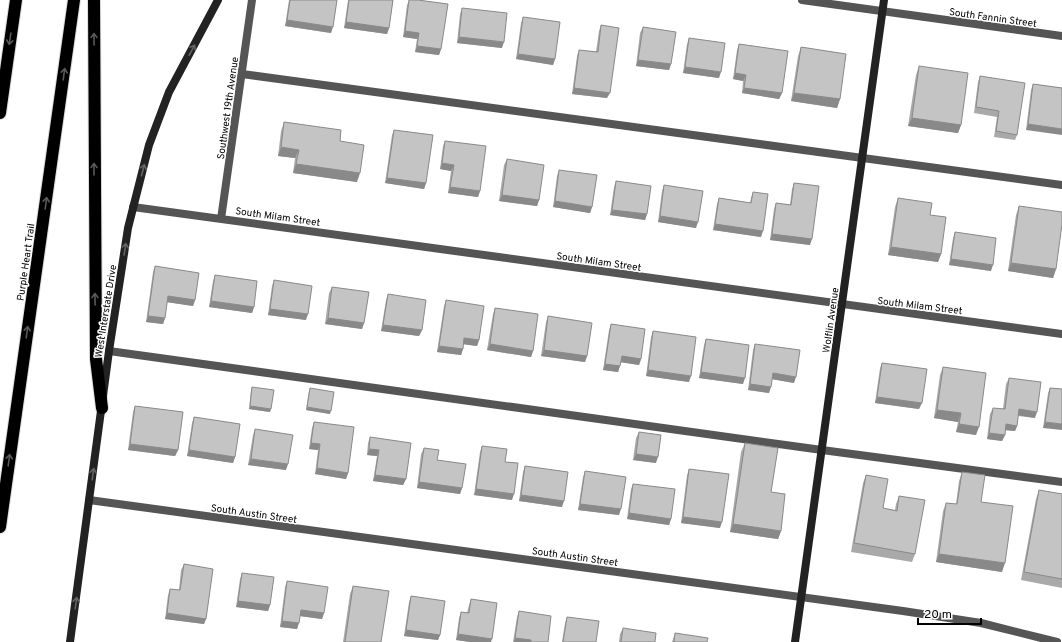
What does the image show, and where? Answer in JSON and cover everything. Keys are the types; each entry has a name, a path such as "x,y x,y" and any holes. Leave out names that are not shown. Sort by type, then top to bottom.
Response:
{"highway":[{"path":"0,113 16,0"},
{"name":"Purple Heart Trail","path":"0,527 74,0"},
{"path":"94,0 96,359 102,408"}],"main road":[{"name":"West Interstate Drive","path":"70,642 109,351 128,228 149,145 169,92 218,0"},
{"name":"Wolflin Avenue","path":"795,642 884,0"}],"street":[{"name":"Southwest 19th Avenue","path":"221,218 252,0"},
{"name":"South Fannin Street","path":"802,0 1062,36"},
{"path":"242,74 1062,185"},
{"name":"South Milam Street","path":"133,207 1062,334"},
{"path":"109,351 1062,482"},
{"name":"South Austin Street","path":"89,500 904,611 974,622 1057,642"}],"building":[{"path":"290,0 337,0 333,27 287,20"},
{"path":"349,0 393,0 389,28 346,22"},
{"path":"409,0 448,4 441,49 417,46 419,33 405,31"},
{"path":"462,8 507,13 504,42 459,37"},
{"path":"523,17 560,22 555,59 518,54"},
{"path":"601,25 619,28 610,93 574,88 579,50 598,52"},
{"path":"643,27 676,32 671,64 638,60"},
{"path":"689,38 725,43 721,72 685,67"},
{"path":"739,44 788,51 782,93 744,88 746,75 735,73"},
{"path":"801,47 846,54 840,99 794,93"},
{"path":"919,66 968,73 961,125 912,118"},
{"path":"980,76 1025,83 1017,135 996,131 999,111 976,107"},
{"path":"1033,84 1062,88 1062,129 1028,124"},
{"path":"284,122 341,130 340,141 364,145 360,173 296,164 299,150 281,147"},
{"path":"394,130 433,135 426,183 387,178"},
{"path":"445,141 486,146 480,191 450,187 454,165 442,163"},
{"path":"507,159 544,165 539,200 502,195"},
{"path":"559,170 597,175 592,207 555,201"},
{"path":"616,181 651,186 647,214 612,210"},
{"path":"794,183 819,186 812,239 772,234 776,203 791,205"},
{"path":"664,185 703,191 698,222 660,216"},
{"path":"753,192 768,194 763,231 715,224 719,198 751,203"},
{"path":"898,198 932,203 930,215 946,217 941,254 891,247"},
{"path":"1019,206 1062,212 1062,224 1056,269 1011,263"},
{"path":"955,232 996,238 993,265 951,259"},
{"path":"155,266 199,273 195,300 168,296 165,318 148,316"},
{"path":"215,275 257,281 254,307 211,301"},
{"path":"274,280 312,286 308,314 270,309"},
{"path":"332,287 369,292 364,323 328,318"},
{"path":"388,294 426,300 422,330 383,325"},
{"path":"446,300 484,306 479,340 464,338 463,349 439,346"},
{"path":"495,308 538,314 533,351 490,344"},
{"path":"548,316 592,323 587,356 544,350"},
{"path":"611,324 645,329 641,359 622,356 620,366 605,364"},
{"path":"653,331 696,337 691,376 648,370"},
{"path":"706,339 749,345 745,378 701,372"},
{"path":"755,344 800,350 796,377 773,373 771,387 750,384"},
{"path":"882,363 927,369 922,403 877,397"},
{"path":"943,367 986,373 979,427 959,424 961,413 937,410"},
{"path":"1009,378 1041,382 1037,412 1019,409 1017,426 1006,424 1005,435 989,433 993,408 1005,409"},
{"path":"252,387 274,390 271,409 250,406"},
{"path":"310,388 334,392 331,411 307,407"},
{"path":"1050,388 1062,389 1062,424 1045,422"},
{"path":"135,406 183,412 178,450 130,444"},
{"path":"194,417 240,424 235,457 189,450"},
{"path":"314,422 354,427 348,473 317,468 320,444 311,443"},
{"path":"255,429 293,435 288,464 251,459"},
{"path":"639,432 661,435 658,457 636,454"},
{"path":"370,437 411,443 406,479 375,475 379,450 369,449"},
{"path":"745,443 778,448 771,492 785,494 781,531 733,524"},
{"path":"482,446 507,449 505,462 518,463 514,494 476,489"},
{"path":"424,448 439,450 437,460 466,464 462,488 419,482"},
{"path":"525,466 568,472 564,501 521,495"},
{"path":"689,469 729,474 722,522 683,517"},
{"path":"585,471 626,477 621,509 580,504"},
{"path":"962,472 985,475 981,502 1013,506 1005,563 939,554 946,503 957,504"},
{"path":"866,475 888,479 883,508 897,511 899,496 925,500 915,554 854,543"},
{"path":"633,484 675,489 671,519 629,513"},
{"path":"1039,490 1062,494 1062,579 1024,572"},
{"path":"184,564 213,569 206,619 167,613 170,589 180,590"},
{"path":"242,573 274,577 270,605 238,601"},
{"path":"287,581 328,587 324,613 301,610 299,623 282,621"},
{"path":"353,586 389,591 381,642 345,642"},
{"path":"411,596 445,601 440,635 406,630"},
{"path":"471,599 497,603 492,639 458,634 461,612 469,613"},
{"path":"519,611 551,616 548,642 531,642 531,640 515,638"},
{"path":"567,617 599,621 596,642 563,642"},
{"path":"623,628 656,633 655,642 621,642"},
{"path":"675,633 708,638 707,642 674,642"}]}
